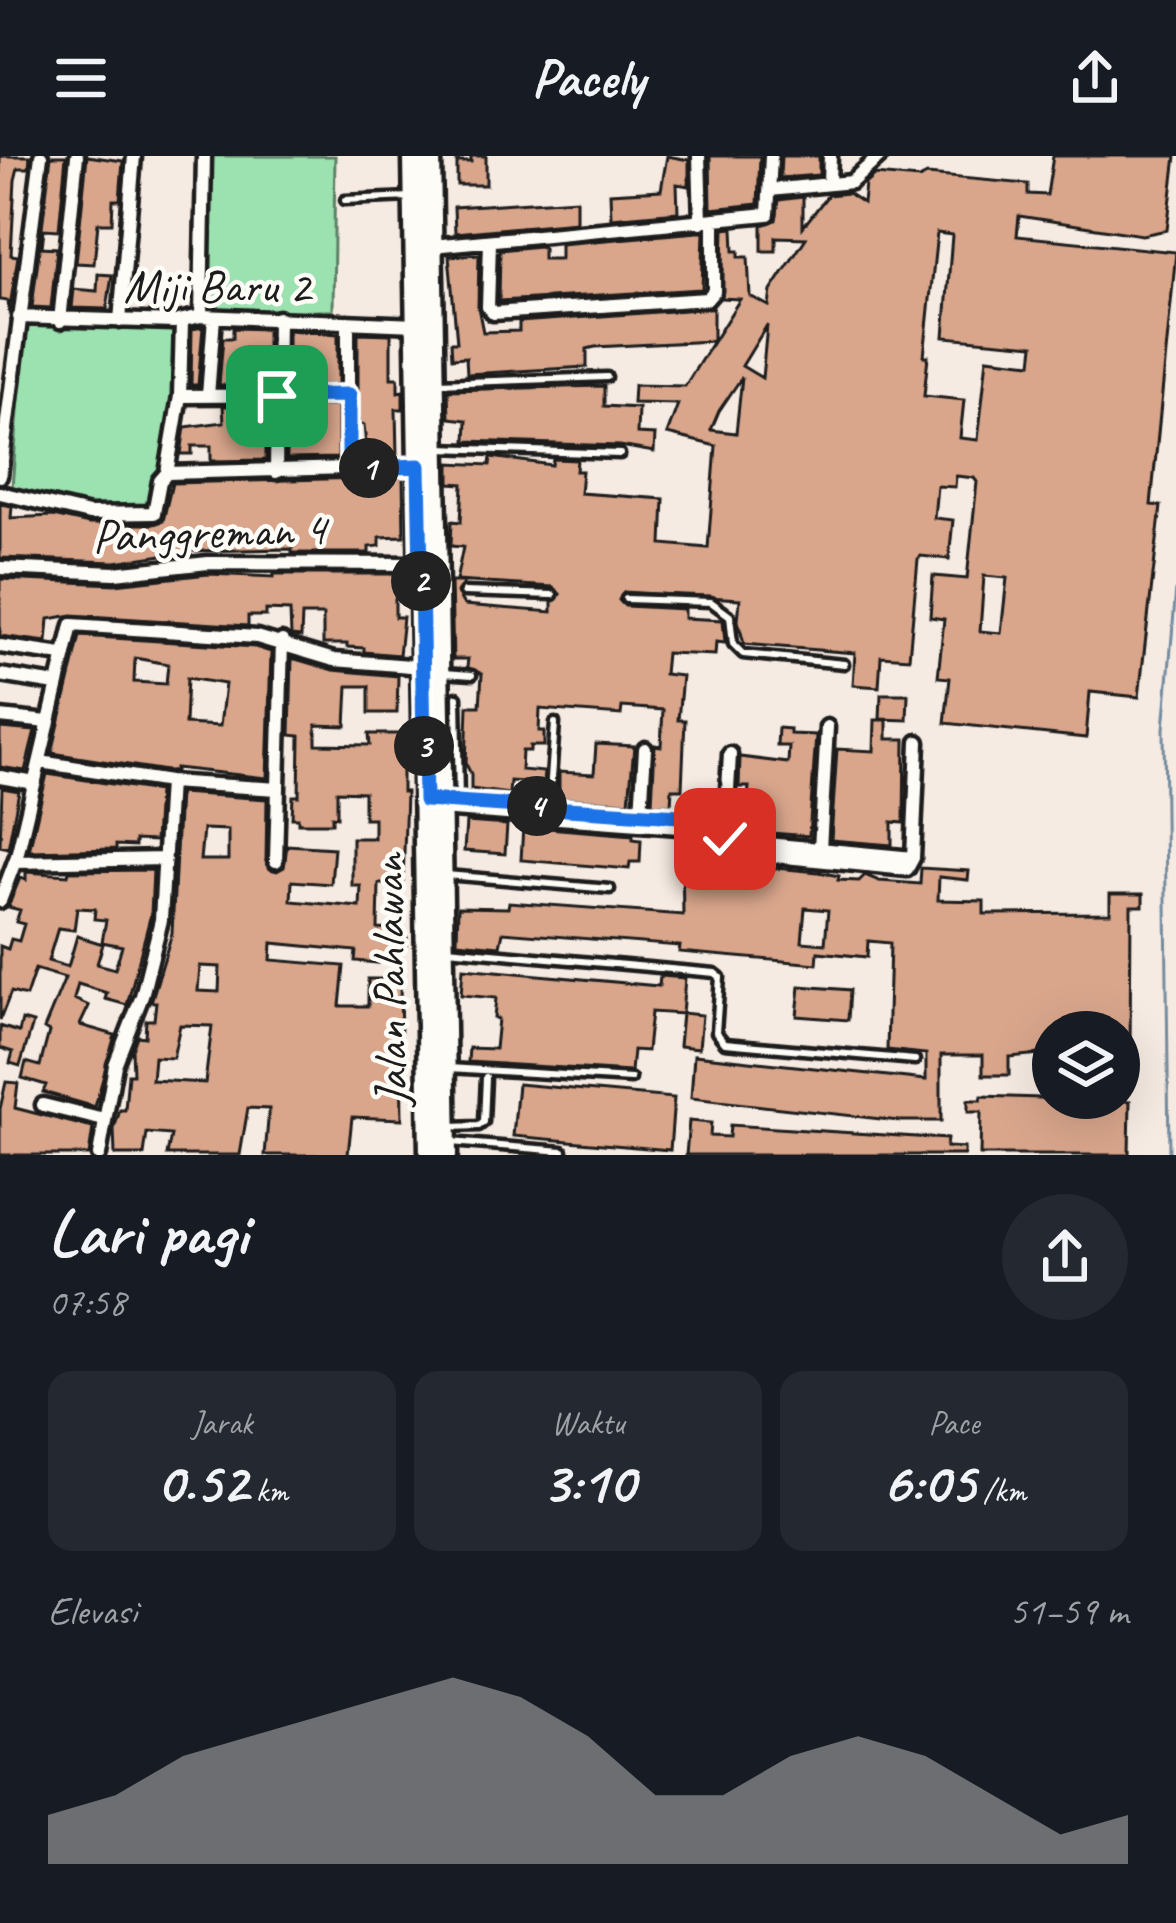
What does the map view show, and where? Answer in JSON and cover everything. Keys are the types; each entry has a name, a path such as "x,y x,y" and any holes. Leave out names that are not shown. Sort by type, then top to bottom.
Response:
{"main road":[{"name":"Jalan Pahlawan","path":"413,156 421,563 436,592"},
{"name":"Jalan Pahlawan","path":"429,1155 442,875 431,670 436,592 431,156"},
{"name":"Jalan Pahlawan","path":"438,804 438,959 446,1141"}],"street":[{"path":"0,476 7,359 19,317 41,156"},
{"path":"60,321 77,156"},
{"path":"120,321 134,156"},
{"path":"204,156 208,396"},
{"path":"490,242 488,307 494,313 707,299 714,291 699,156"},
{"path":"435,245 768,214 771,156"},
{"path":"829,181 830,156"},
{"path":"770,190 857,180 880,156"},
{"name":"Miji Baru 2","path":"19,317 182,322 207,316 416,325"},
{"path":"276,472 278,318"},
{"path":"0,493 89,514 156,511 180,396 182,322"},
{"path":"348,322 349,469"},
{"path":"180,396 349,395"},
{"path":"167,473 419,466"},
{"name":"Panggreman 4","path":"0,568 115,573 208,563 421,563"},
{"path":"0,902 16,859 62,655 76,623 282,641 334,660 431,670"},
{"path":"276,862 282,641"},
{"path":"0,646 62,655"},
{"path":"0,675 56,684"},
{"path":"0,717 48,722"},
{"path":"820,849 827,728"},
{"path":"438,804 679,827 725,845 907,869 913,858 918,742"},
{"path":"641,813 645,749"},
{"path":"725,845 730,754"},
{"path":"40,762 169,782 278,789"},
{"path":"0,777 35,783"},
{"path":"99,1155 115,1065 157,940 169,782"},
{"path":"438,804 686,818 725,845 913,858"},
{"path":"0,853 16,859 165,860"},
{"path":"43,1105 104,1120"}],"lane":[{"path":"345,200 414,197"},
{"path":"434,383 607,376"},
{"path":"435,448 620,454"},
{"path":"464,592 553,595"},
{"path":"626,599 711,602 730,616 733,644 742,653 844,664"},
{"path":"431,670 472,675"},
{"path":"438,804 457,698"},
{"path":"549,807 555,723"},
{"path":"442,875 610,889"},
{"path":"438,959 716,973 720,976 716,1032 730,1046 915,1060"},
{"path":"445,1067 631,1079"},
{"path":"446,1141 484,1122 486,1077"},
{"path":"446,1141 563,1151"}],"green space":[{"path":"210,156 335,156 333,311 207,311"},
{"path":"25,324 176,331 163,513 11,500"}],"building":[{"path":"0,156 30,156 29,168 18,168 15,180 11,255 18,256 9,313 8,301 0,300"},
{"path":"51,156 66,156 59,230 44,229 42,247 57,248 51,308 32,307"},
{"path":"87,156 123,161 120,200 113,200 112,223 98,223 94,264 76,263"},
{"path":"471,156 486,156 486,185 457,185 457,162 471,162"},
{"path":"667,156 689,160 689,186 677,184 678,212 611,218 610,193 661,190"},
{"path":"710,156 760,156 758,204 711,209"},
{"path":"781,156 819,156 819,175 780,178"},
{"path":"1053,156 1176,156 1167,230 1142,235 1019,216 1017,236 1176,252 1151,505 1161,506 1139,697 1090,692 1086,738 945,723 950,678 938,677 944,619 930,617 933,576 967,579 977,482 956,476 955,487 937,486 934,518 953,520 949,559 918,559 909,658 881,656 879,687 853,685 855,653 744,644 738,621 740,599 624,592 619,600 625,606 684,609 684,618 723,620 725,643 716,642 715,655 666,653 664,674 682,676 678,720 685,720 682,789 672,789 671,805 652,804 655,745 661,746 663,710 622,707 621,715 540,709 544,746 522,751 521,770 544,772 543,783 510,781 509,794 471,789 466,764 468,706 480,706 482,674 467,667 468,659 453,659 451,582 464,582 457,593 464,605 552,612 552,602 560,594 553,587 456,581 463,547 451,546 452,521 461,522 463,484 450,483 450,463 490,465 491,457 552,465 553,459 577,460 576,471 582,471 580,493 664,499 662,544 708,548 716,446 667,434 678,404 633,403 634,385 685,386 740,299 722,298 724,229 733,228 734,251 748,257 750,296 769,306 771,291 806,238 776,237 776,251 762,251 762,225 776,220 779,200 803,197 803,227 828,195 848,193 863,203 865,184 875,175 1028,184 1028,194 1047,195","holes":["937,233 952,235 944,337 1034,345 1032,363 987,358 978,440 960,438 964,400 924,396 928,356 924,356","767,325 762,378 742,366","742,377 736,433 711,430","984,576 1007,578 1001,633 980,631"]},
{"path":"576,199 576,222 455,233 454,207"},
{"path":"704,232 702,289 499,301 500,250 539,246 543,259 560,259 560,244"},
{"path":"479,254 478,307 483,332 519,331 519,322 713,308 713,341 595,347 587,349 587,367 467,374 466,357 452,358 451,342 457,342 449,256"},
{"path":"98,274 112,275 107,309 72,308 74,289 97,291"},
{"path":"203,327 198,385 191,385 192,329"},
{"path":"233,328 267,329 267,385 219,385 223,338 233,338"},
{"path":"288,330 338,334 338,385 288,385"},
{"path":"358,333 391,334 391,378 398,378 398,392 403,391 403,409 396,409 397,456 367,457 364,425 358,424"},
{"path":"604,386 604,406 638,408 637,434 655,435 654,452 620,446 466,441 467,420 449,418 448,390"},
{"path":"223,406 266,406 266,460 211,461 211,446 192,446 192,454 181,454 185,427 224,422"},
{"path":"287,406 338,406 338,458 287,459"},
{"path":"403,477 404,536 380,537 380,546 369,547 369,553 190,551 115,562 0,558 0,504 12,506 11,518 53,516 89,524 154,524 163,521 172,483"},
{"path":"209,574 406,574 406,586 400,587 400,599 395,599 395,617 403,617 399,655 323,644 323,615 302,615 301,637 291,636 290,611 266,610 266,616 248,616 248,626 72,615 49,619 47,642 0,636 0,579 115,584"},
{"path":"80,636 255,647 271,652 267,778 175,768 166,771 52,753","holes":["135,658 168,664 166,684 134,682","187,678 225,684 220,726 185,724"]},
{"path":"292,658 333,670 398,676 397,713 369,713 369,686 348,686 346,726 316,725 316,744 370,745 369,734 402,734 402,792 406,792 403,884 379,884 378,929 407,938 406,947 398,947 397,958 378,956 378,963 355,961 356,951 272,943 271,960 344,966 340,1006 368,1006 368,979 400,979 402,1119 352,1117 348,1155 265,1155 269,1109 248,1108 240,1155 167,1155 171,1135 147,1133 144,1155 115,1155 114,1129 120,1110 125,1110 128,1074 133,1074 132,1050 137,1036 145,1037 146,1020 154,1020 156,1002 151,1002 172,933 179,793 267,799 266,861 270,869 284,867 287,845 334,848 331,884 292,881 291,901 360,907 361,886 352,886 352,838 374,838 374,818 364,818 364,792 337,791 337,817 332,816 332,823 298,823 298,818 292,818 293,796 299,796 300,736 290,735","holes":["203,829 228,830 228,860 200,860","200,966 220,967 219,992 198,991","180,1025 212,1026 205,1083 152,1080 154,1057 173,1058"]},
{"path":"881,694 908,694 907,720 880,719"},
{"path":"875,720 887,720 887,739 905,739 904,823 892,822 892,845 831,840 837,749 874,751"},
{"path":"0,728 35,731 25,771 0,767"},
{"path":"778,728 790,729 790,734 816,735 809,836 745,831 746,821 742,821 749,787 739,787 740,757 788,763 789,746 777,746"},
{"path":"596,744 634,746 629,802 559,798 559,772 594,774"},
{"path":"47,774 158,791 155,841 135,840 135,846 116,845 116,849 29,851"},
{"path":"2,788 19,791 8,848 0,846"},
{"path":"466,822 507,825 505,854 464,851"},
{"path":"523,826 633,835 641,840 640,862 630,862 629,869 521,860"},
{"path":"682,859 818,872 839,876 838,880 859,881 865,875 879,881 920,884 921,868 969,871 968,880 939,877 938,900 984,901 984,914 1110,913 1110,894 1143,894 1143,906 1131,906 1130,1011 1032,1011 1032,1055 1009,1057 1009,1075 983,1075 983,1055 941,1055 941,1121 899,1121 691,1098 694,1055 926,1080 926,1054 887,1050 890,943 868,941 867,957 818,952 817,964 679,952 680,946 503,932 500,946 457,942 458,907 508,908 509,902 683,915","holes":["805,908 828,910 825,944 802,942"]},
{"path":"153,870 151,914 127,1005 78,984 74,999 89,1006 80,1025 115,1035 95,1107 43,1092 46,1085 22,1078 26,1062 40,1066 49,1032 44,1029 65,978 35,969 26,996 11,992 0,1020 0,946 8,949 11,939 19,941 24,924 16,922 20,910 8,907 20,878 26,880 26,872 68,875 69,871","holes":["77,908 95,909 94,919 106,920 102,942 122,946 115,969 97,964 103,944 77,936 68,967 48,961 58,928 74,930"]},
{"path":"463,968 659,986 660,976 685,978 682,1014 651,1012 647,1051 633,1050 631,1072 468,1062 469,1048 495,1049 498,1019 494,1018 496,998 461,995"},
{"path":"800,986 850,990 848,1020 797,1016"},
{"path":"682,1013 702,1015 699,1048 679,1046"},
{"path":"22,1020 33,1023 20,1066 10,1063 13,1052 0,1048 0,1026 19,1032"},
{"path":"6,1082 18,1083 15,1108 93,1128 89,1155 0,1155 0,1109"},
{"path":"518,1084 674,1098 670,1150 513,1136"},
{"path":"982,1096 1032,1098 1032,1119 1130,1119 1129,1155 980,1155 981,1112 968,1112 968,1100"},
{"path":"689,1121 711,1123 710,1136 729,1137 730,1125 947,1139 946,1147 964,1148 964,1155 686,1155"}],"waterway":[{"path":"1169,1155 1164,729 1176,589"}],"route":[{"path":"277,396 349,395 349,469 419,466 425,800 679,816 725,839"}]}
